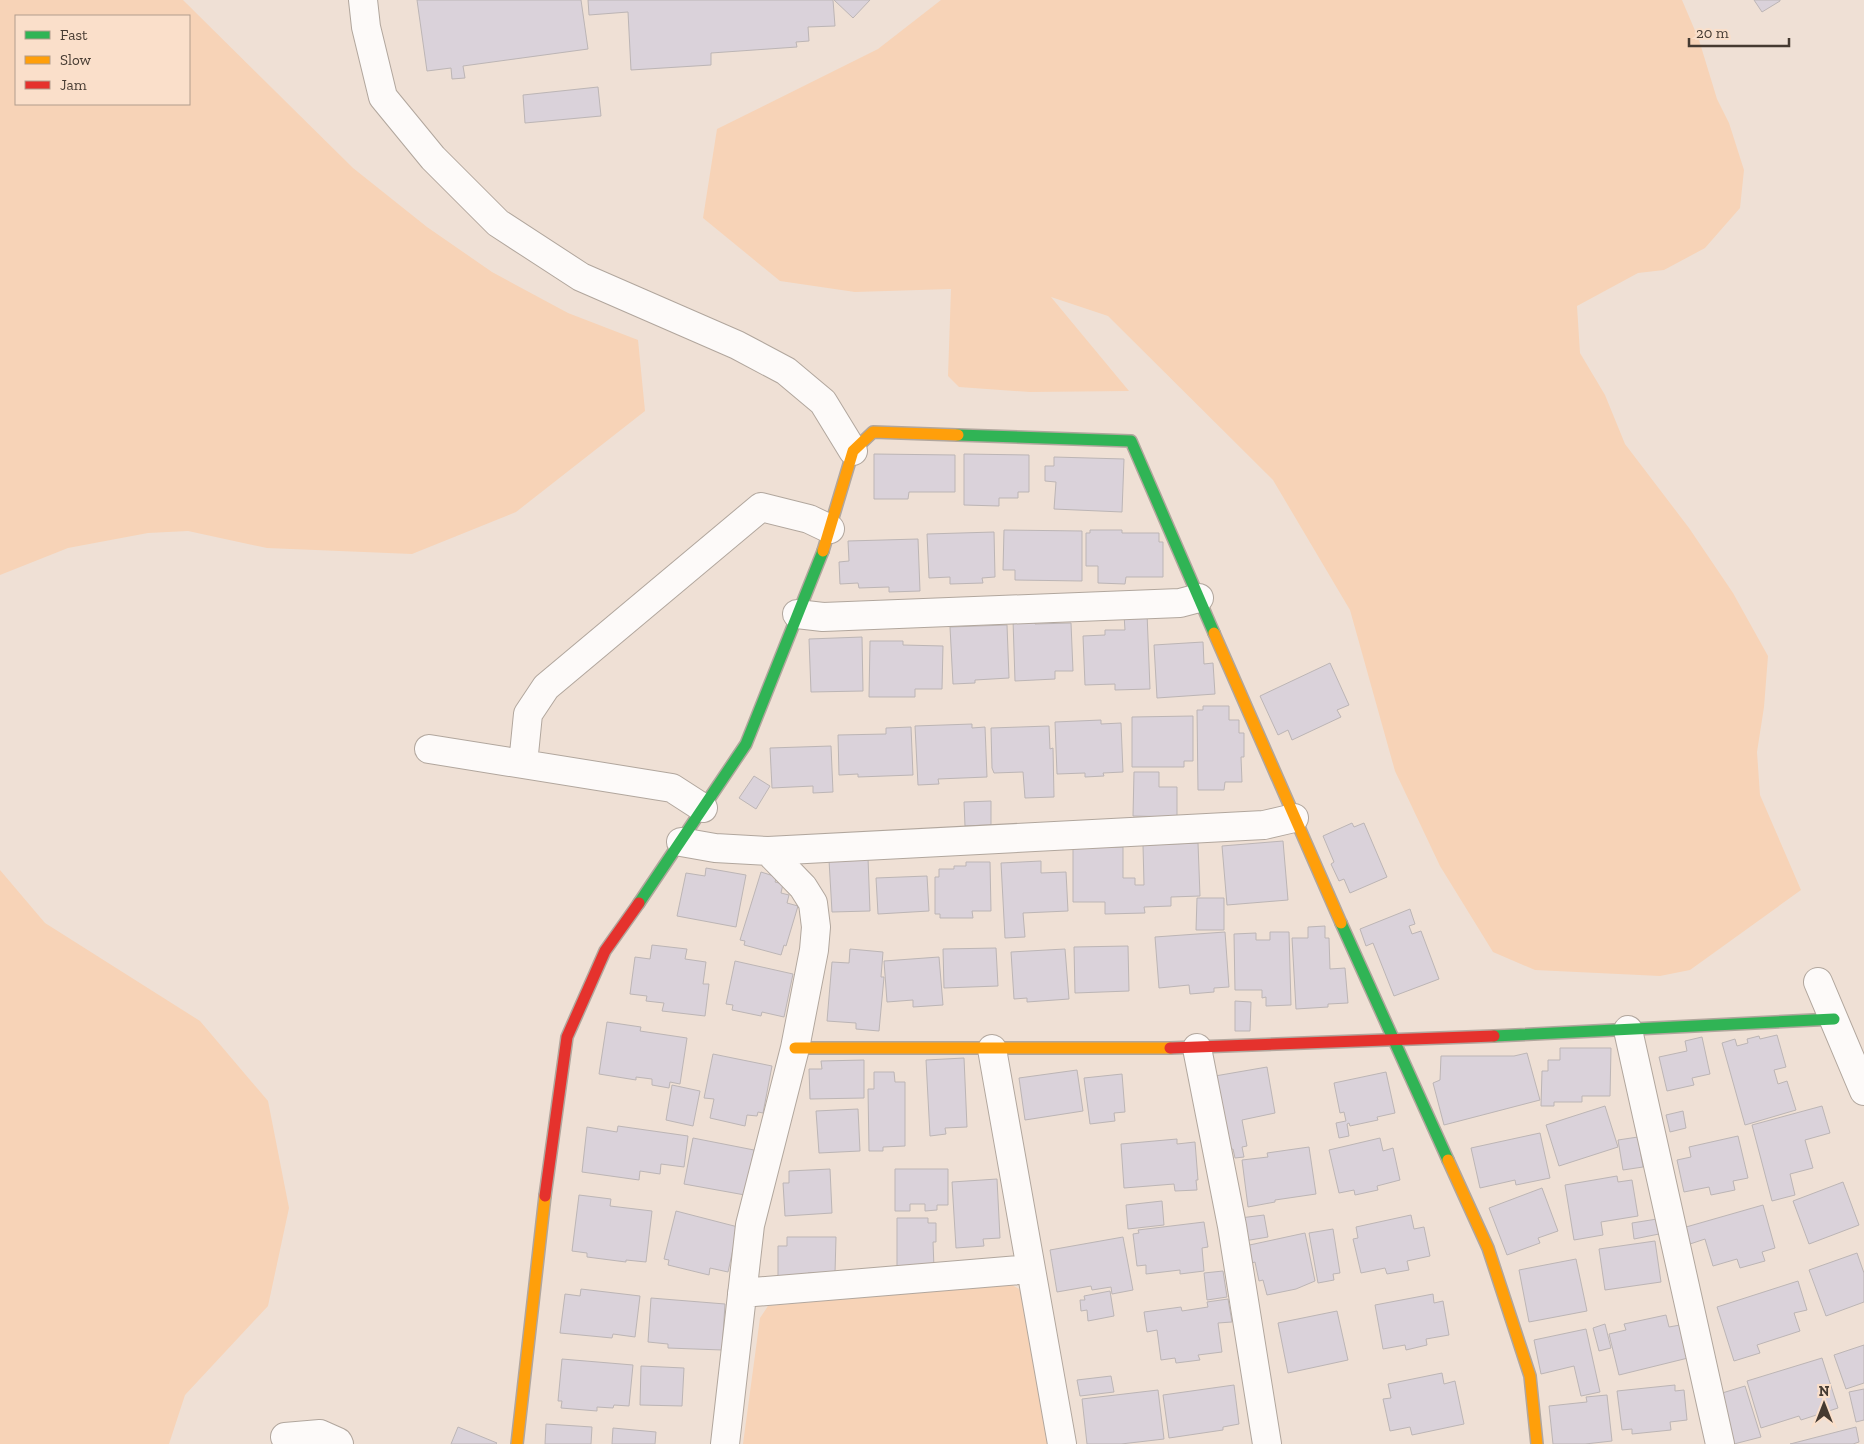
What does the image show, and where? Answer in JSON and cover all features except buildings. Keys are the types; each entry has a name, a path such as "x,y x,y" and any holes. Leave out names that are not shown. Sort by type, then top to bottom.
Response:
{"street":[{"path":"363,0 366,27 383,97 433,158 498,223 581,277 737,345 786,371 823,402 853,451"},
{"path":"517,1444 539,1240 568,1037 605,951 746,744 830,529 853,451 873,432 1131,441 1294,818 1488,1248 1530,1376 1537,1444"},
{"path":"523,764 528,714 546,687 761,507 809,519 830,529"},
{"path":"797,614 823,617 1180,603 1199,598"},
{"path":"429,749 672,788 704,808"},
{"path":"681,842 716,848 768,851 1264,825 1294,818"},
{"path":"725,1444 750,1225 795,1048 814,950 816,927 813,902 803,886 768,851"},
{"path":"1818,982 1864,1091"},
{"path":"795,1048 1196,1048 1394,1041 1834,1019"},
{"path":"1628,1030 1720,1444"},
{"path":"1196,1048 1232,1226 1267,1444"},
{"path":"992,1049 1062,1444"},
{"path":"742,1293 1031,1269"},
{"path":"285,1436 320,1434 338,1442 338,1444"}],"shaded area":[{"path":"0,0 183,0 353,168 427,227 492,272 568,313 638,340 645,411 516,512 412,554 267,548 188,531 148,533 68,548 0,575"},
{"path":"941,0 1682,0 1699,40 1717,99 1729,123 1744,170 1740,208 1705,248 1664,270 1638,273 1577,306 1580,353 1605,395 1625,444 1689,528 1733,593 1768,656 1764,707 1757,752 1760,795 1801,890 1690,970 1660,976 1535,970 1493,952 1440,866 1395,771 1350,610 1273,480 1108,316 1051,297 1129,391 1030,392 959,387 948,376 951,289 855,292 780,281 703,218 717,129 878,49"},
{"path":"0,870 45,923 200,1021 268,1101 289,1208 268,1306 185,1395 169,1444 0,1444"},
{"path":"1010,1284 1023,1291 1048,1444 743,1444 760,1318 768,1306"}],"traffic: fast":[{"path":"958,435 1131,441 1214,633"},
{"path":"639,903 746,744 823,551"},
{"path":"1341,923 1448,1160"},
{"path":"1494,1036 1834,1019"}],"traffic: slow":[{"path":"823,551 853,451 873,432 958,435"},
{"path":"1214,633 1341,923"},
{"path":"795,1048 1170,1048"},
{"path":"1448,1160 1488,1248 1530,1376 1537,1444"},
{"path":"517,1444 545,1196"}],"traffic: jam":[{"path":"545,1196 567,1037 605,951 639,903"},
{"path":"1170,1048 1494,1036"}]}
